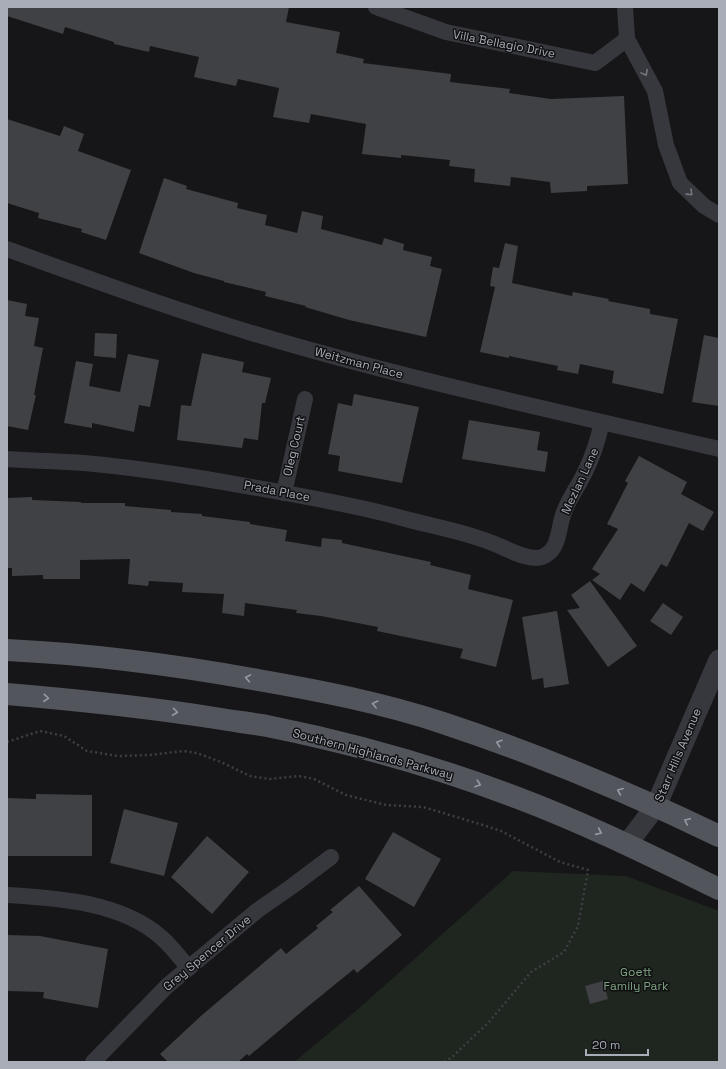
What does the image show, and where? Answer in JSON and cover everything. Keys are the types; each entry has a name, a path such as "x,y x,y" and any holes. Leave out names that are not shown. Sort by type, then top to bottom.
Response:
{"main road":[{"path":"7,650 122,659 216,672 306,688 376,704 442,722 506,745 656,806 719,836"},
{"name":"Southern Highlands Parkway","path":"7,694 94,702 186,713 266,726 356,747 440,771 518,798 627,844 719,889"}],"street":[{"name":"Villa Bellagio Drive","path":"376,7 446,32 594,62 627,39"},
{"path":"625,7 627,39 655,91 666,145 680,183 704,206 719,215"},
{"name":"Weitzman Place","path":"7,249 124,291 236,328 306,349 387,371 719,449"},
{"name":"Oleg Court","path":"284,493 305,399"},
{"name":"Mezlan Lane","path":"540,558 549,553 555,544 563,515 596,450 602,422"},
{"name":"Prada Place","path":"7,459 84,464 142,470 246,485 381,512 472,536 520,555 540,558"},
{"name":"Starr Hills Avenue","path":"627,844 656,806 719,660"},
{"name":"Grey Spencer Drive","path":"93,1062 167,986 258,910 292,887 331,857"},
{"path":"7,895 73,901 103,908 136,920 162,938 189,968"}],"path":[{"path":"7,742 40,731 64,736 87,750 118,756 150,755 183,751 197,753 221,762 250,776 270,779 299,776 307,777 346,795 386,805 423,807 483,825 501,831 560,862 588,870 578,926 564,952 531,972 489,1022 452,1057 444,1062"}],"green space":[{"name":"Goett Family Park","path":"513,871 626,876 719,911 719,1062 294,1062 357,1010"}],"building":[{"path":"7,7 289,7 286,22 340,32 336,53 364,59 363,63 451,74 450,82 510,89 509,93 551,99 624,96 628,184 587,186 587,191 551,193 550,182 511,177 510,186 474,182 475,169 449,166 450,160 401,155 401,158 362,154 366,124 311,114 309,123 273,117 279,88 238,79 236,86 194,77 199,57 150,46 149,52 114,44 114,42 65,27 63,34 7,16"},
{"path":"7,119 60,136 64,126 84,134 78,151 131,170 106,240 81,232 82,229 38,218 39,213 7,203"},
{"path":"164,178 187,186 186,189 238,203 237,208 267,215 265,225 297,233 302,211 323,216 321,229 382,245 384,238 404,244 403,250 432,257 430,266 442,269 426,337 349,320 305,307 306,306 265,296 266,292 194,273 139,253"},
{"path":"505,243 518,246 512,283 572,296 573,292 609,299 608,301 650,309 650,314 678,319 663,394 612,383 614,371 580,364 578,374 557,370 558,366 480,352 495,287 490,286 493,267 499,268"},
{"path":"7,300 27,304 25,316 39,318 34,346 43,348 34,395 36,395 28,430 7,426"},
{"path":"95,333 117,334 116,358 94,356"},
{"path":"704,335 719,338 719,406 692,402"},
{"path":"202,353 244,362 242,372 271,378 265,403 262,403 258,440 244,438 242,448 177,440 181,405 191,406"},
{"path":"128,354 159,360 150,407 139,405 134,432 92,423 92,428 64,423 76,361 93,364 89,386 120,392"},
{"path":"354,394 419,407 402,483 338,471 340,456 328,454 338,403 352,406"},
{"path":"469,420 540,432 537,450 548,452 545,472 462,459"},
{"path":"639,456 687,482 681,494 714,512 703,531 689,523 667,567 661,564 644,592 631,583 620,600 592,580 600,574 592,569 618,529 607,524 628,483 625,481"},
{"path":"32,497 32,500 81,503 125,503 125,506 171,510 171,512 202,514 202,516 250,522 250,524 287,530 285,541 321,547 322,538 342,540 342,543 431,562 430,565 471,575 468,589 513,600 496,667 460,658 463,649 377,631 378,627 321,616 296,613 297,610 245,603 244,616 222,613 224,594 182,592 183,583 149,581 148,586 128,584 130,559 80,560 80,579 43,579 43,575 12,576 12,568 7,568 7,498"},
{"path":"590,581 637,646 608,667 567,610 580,608 571,595"},
{"path":"663,603 683,617 671,635 650,621"},
{"path":"557,611 569,684 544,688 543,678 532,680 522,617"},
{"path":"36,794 92,795 92,856 7,856 7,798 36,799"},
{"path":"124,809 178,823 164,876 110,863"},
{"path":"393,832 441,859 414,907 365,879"},
{"path":"207,836 249,872 212,914 171,877"},
{"path":"359,886 402,935 357,973 354,969 249,1056 247,1054 238,1062 168,1062 160,1054 202,1015 281,948 286,954 318,928 316,926 333,912 330,910"},
{"path":"7,935 40,936 108,949 98,1008 43,998 44,992 7,991"},
{"path":"603,981 608,999 590,1004 585,986"}]}
